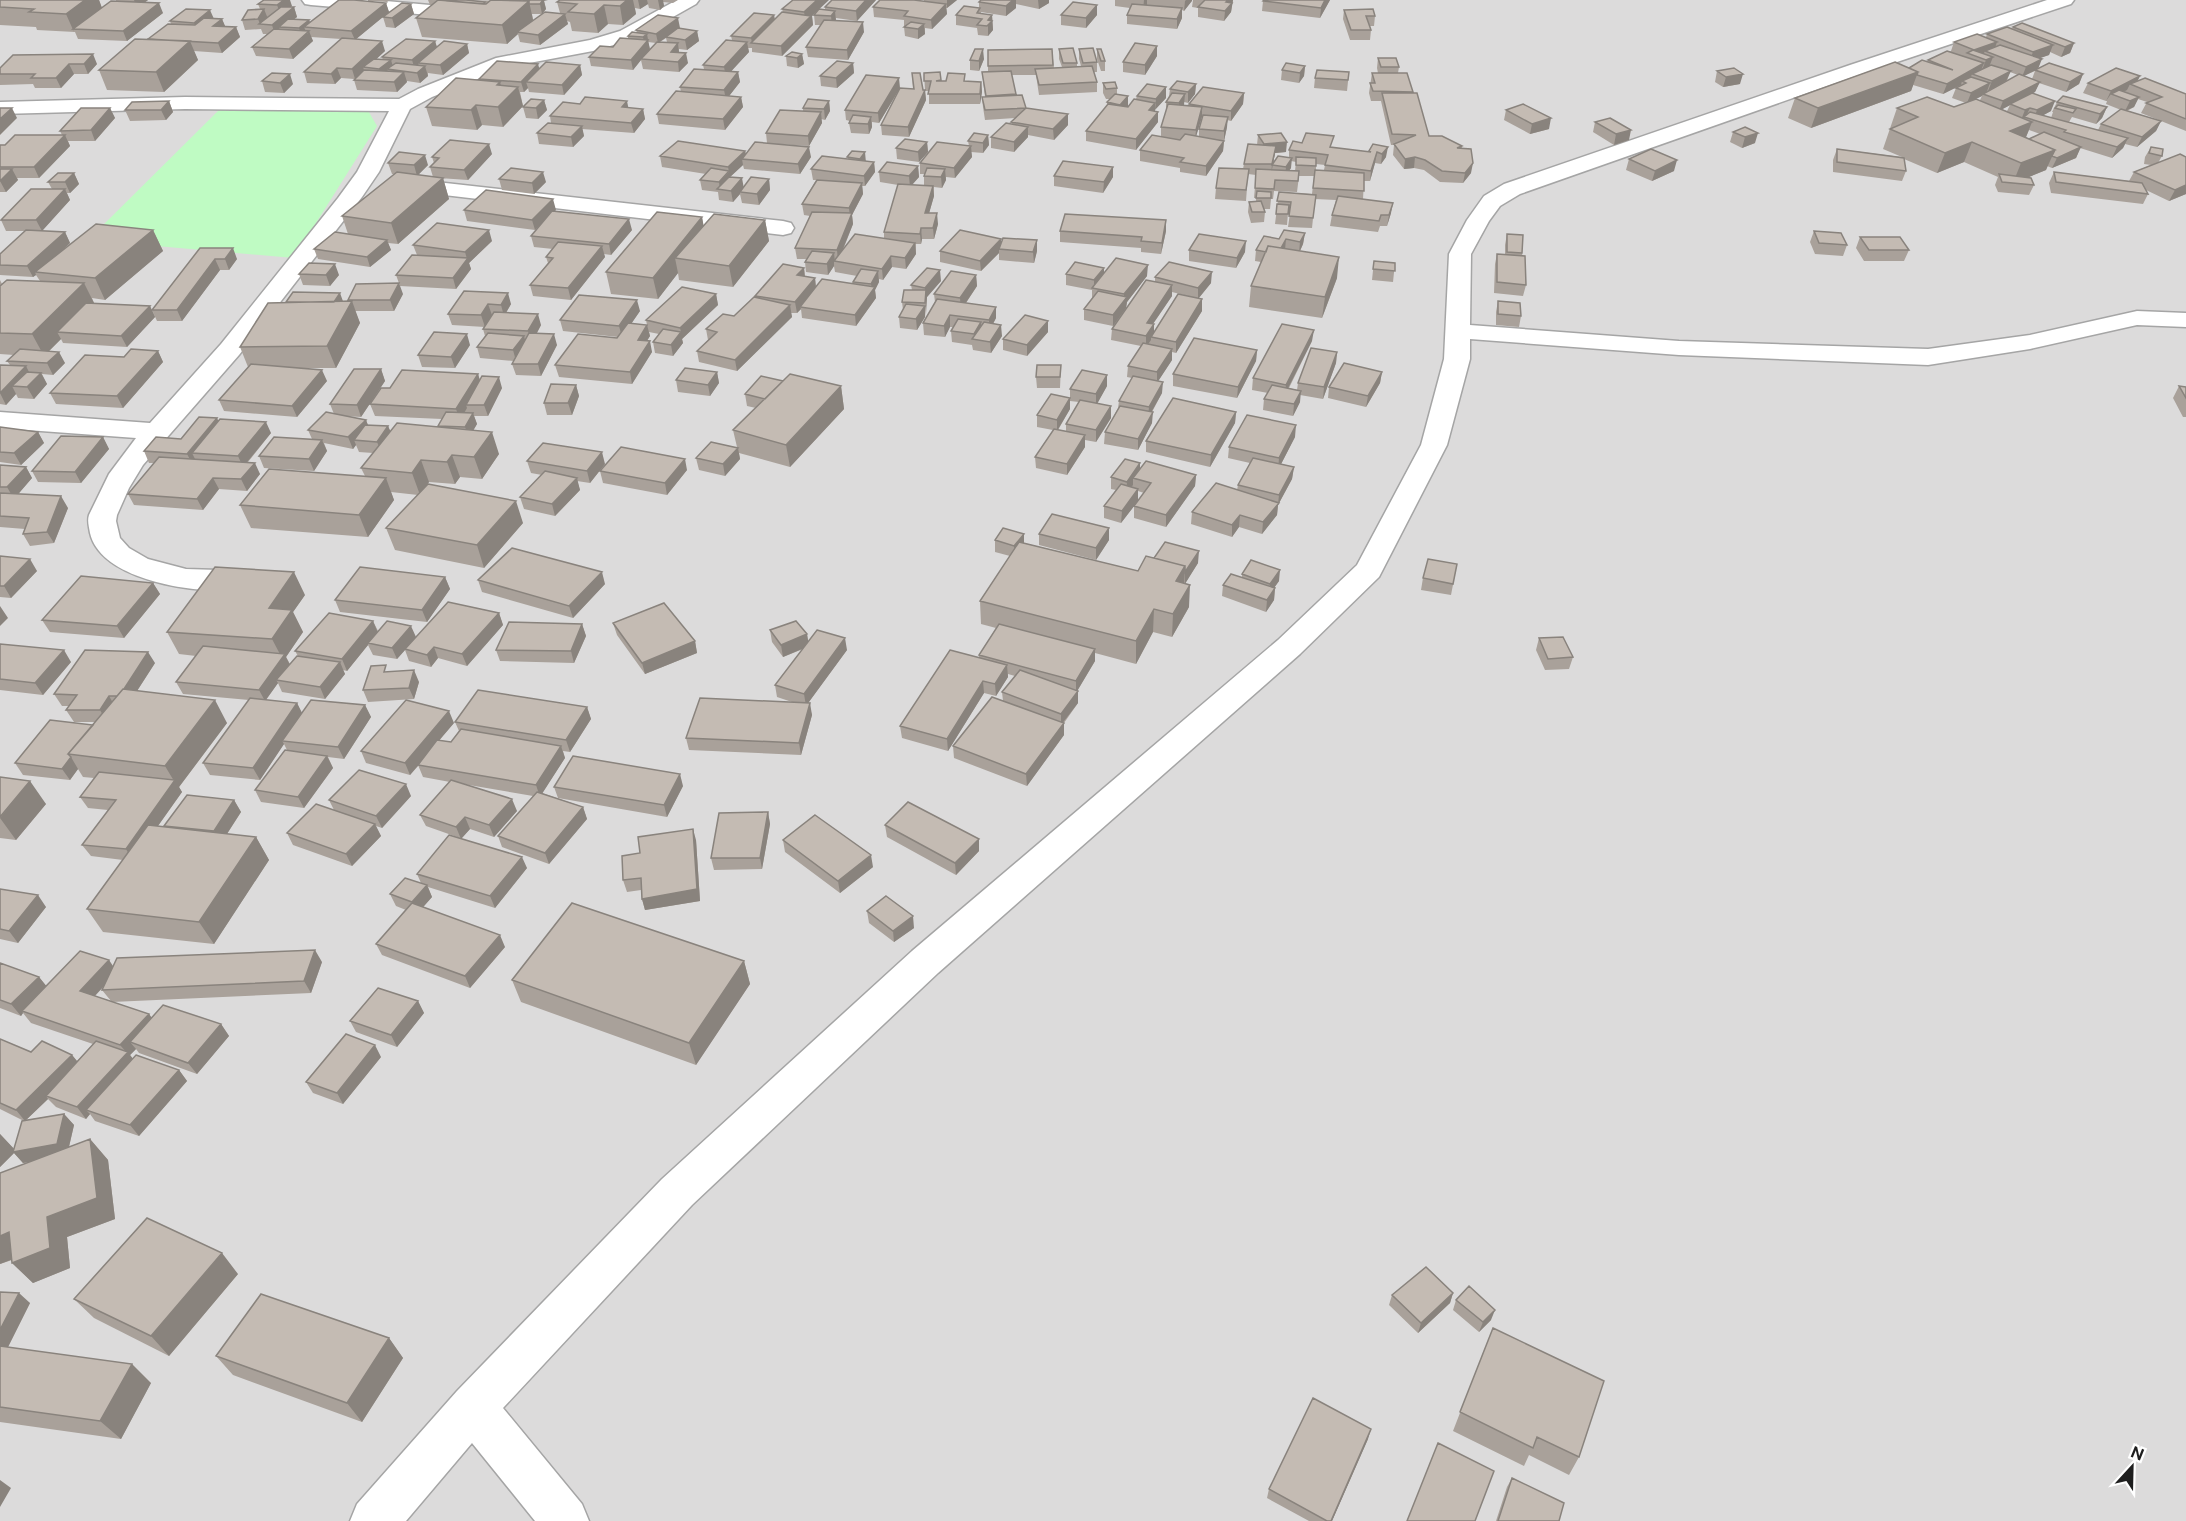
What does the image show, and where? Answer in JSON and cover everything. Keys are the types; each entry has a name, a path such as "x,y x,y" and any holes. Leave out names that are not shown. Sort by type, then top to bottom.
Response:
{"street":[{"path":"311,0 441,11"},
{"path":"0,108 185,103 403,105 473,72 503,62 593,45 627,35 690,0"},
{"path":"374,1521 473,1407 677,1192 925,962 1289,647 1369,570 1434,445 1457,359 1460,254 1478,220 1492,201 1512,189 1857,69 2065,0"},
{"path":"280,576 245,580 202,580 160,574 129,563 107,545 102,521 115,485 154,430 189,396 235,344 364,180 390,123 403,105"},
{"path":"364,180 783,228"},
{"path":"1458,332 1679,348 1928,357 2030,342 2137,318 2186,320"},
{"path":"0,420 154,430"},
{"path":"473,1407 565,1521"}],"shaded area":[{"path":"0,0 2186,0 2186,1521 0,1521"}],"green space":[{"path":"366,107 377,126 294,258 88,240 221,108"}],"building":[{"path":"0,0 85,0 66,14 29,12 34,9 0,7"},
{"path":"264,0 284,0 277,5 258,4"},
{"path":"339,0 386,3 351,31 304,27"},
{"path":"438,0 486,4 491,0 529,1 502,25 416,18"},
{"path":"523,0 543,0 540,4 529,4 529,1"},
{"path":"560,0 627,0 620,6 604,5 594,14 568,12 577,4 557,2"},
{"path":"793,0 817,0 804,12 782,9"},
{"path":"832,0 866,0 856,11 825,7"},
{"path":"880,0 914,0 946,4 931,20 904,16 908,11 873,7"},
{"path":"981,0 1013,0 1006,6 979,2"},
{"path":"1205,0 1228,0 1226,2 1232,3 1225,11 1198,7"},
{"path":"1264,0 1325,0 1321,8"},
{"path":"111,1 159,3 123,31 73,29"},
{"path":"448,1 485,2 483,4"},
{"path":"1073,2 1097,5 1086,18 1061,15"},
{"path":"402,3 411,4 392,18 383,17"},
{"path":"1132,4 1182,8 1177,19 1127,15"},
{"path":"964,6 980,8 977,13 992,15 988,20 992,21 987,26 977,25 982,19 956,15"},
{"path":"281,7 294,7 272,25 259,24"},
{"path":"186,9 210,10 194,23 170,21"},
{"path":"264,9 258,19 242,20 248,10"},
{"path":"819,9 835,11 831,16 814,15"},
{"path":"1373,9 1375,16 1366,16 1371,30 1351,30 1344,10"},
{"path":"545,12 565,14 538,35 517,32"},
{"path":"782,12 811,16 781,46 751,43"},
{"path":"754,13 774,15 751,38 731,36"},
{"path":"658,15 678,18 656,34 636,30"},
{"path":"204,18 222,19 213,26 236,27 218,43 148,39 168,24 195,25"},
{"path":"288,19 309,20 299,28 279,27"},
{"path":"824,20 863,22 847,50 806,47"},
{"path":"911,22 924,24 918,29 904,27"},
{"path":"2022,23 2074,43 2065,47 2013,27"},
{"path":"2007,27 2053,45 2033,52 1987,34"},
{"path":"678,28 697,31 685,40 666,37"},
{"path":"274,29 309,31 289,49 252,47"},
{"path":"632,32 647,34 643,37 628,36"},
{"path":"1977,34 1997,42 1974,50 1954,42"},
{"path":"342,38 382,41 352,69 337,68 331,74 304,72"},
{"path":"620,38 648,40 631,60 589,57 600,46 613,47"},
{"path":"135,39 190,41 156,72 99,70"},
{"path":"406,39 435,41 412,60 382,57"},
{"path":"726,40 747,42 724,67 703,65"},
{"path":"444,41 467,44 440,65 418,63"},
{"path":"657,42 678,43 671,52 686,53 678,62 641,59"},
{"path":"1135,43 1157,46 1145,65 1123,62"},
{"path":"2000,45 2042,59 2026,67 1985,51"},
{"path":"1073,48 1077,63 1063,63 1059,49"},
{"path":"1093,48 1097,62 1083,63 1079,49"},
{"path":"975,49 983,49 979,61 970,60"},
{"path":"1052,49 1053,65 988,66 988,50"},
{"path":"1097,49 1101,49 1105,61 1101,61"},
{"path":"1973,50 1993,57 1986,60 1967,53"},
{"path":"1947,51 1984,63 1947,84 1917,75 1918,72 1909,68 1922,60 1953,70 1928,60"},
{"path":"792,52 802,54 797,58 786,56"},
{"path":"93,54 84,64 69,64 56,78 31,78 35,74 0,74 0,68 13,55"},
{"path":"1378,58 1396,58 1399,67 1381,67"},
{"path":"374,59 391,60 379,69 363,67"},
{"path":"497,61 538,64 521,82 479,79"},
{"path":"837,61 853,63 836,78 820,76"},
{"path":"546,62 580,65 562,85 526,82"},
{"path":"1895,62 1918,72 1818,108 1795,98"},
{"path":"396,63 425,66 417,73 387,69"},
{"path":"1286,63 1305,66 1300,73 1282,70"},
{"path":"2049,63 2083,74 2070,82 2035,70"},
{"path":"1991,65 2011,71 1992,81 1972,74"},
{"path":"1092,66 1097,82 1039,85 1035,69"},
{"path":"1734,68 1743,74 1726,77 1717,71"},
{"path":"2116,68 2140,76 2111,91 2088,83"},
{"path":"694,69 738,72 724,90 680,87"},
{"path":"364,70 404,72 394,82 354,80"},
{"path":"1317,70 1349,72 1348,80 1315,78"},
{"path":"1011,71 1016,94 986,96 982,72"},
{"path":"940,72 941,80 936,81 946,81 948,73 965,74 964,81 981,82 980,94 928,94 931,81 924,81 924,73"},
{"path":"272,73 290,74 280,83 262,81"},
{"path":"912,73 920,73 923,90 925,90 908,127 881,125 900,88 914,89"},
{"path":"1372,73 1407,73 1413,92 1373,91 1370,83 1375,83"},
{"path":"2019,74 2040,82 2003,101 1983,94"},
{"path":"866,75 899,78 878,113 845,110"},
{"path":"1971,77 1990,83 1971,93 1956,88 1966,83 1962,81"},
{"path":"456,78 500,82 497,85 518,87 498,107 476,105 471,110 426,107"},
{"path":"2145,78 2186,94 2186,119 2146,103 2162,97 2130,84"},
{"path":"1177,81 1196,84 1188,92 1170,89"},
{"path":"1115,82 1117,88 1106,89 1103,83"},
{"path":"1147,84 1166,87 1156,99 1137,96"},
{"path":"1203,87 1244,93 1231,111 1189,104"},
{"path":"2119,90 2139,97 2130,101 2111,94"},
{"path":"676,91 741,97 723,119 657,114"},
{"path":"1172,93 1185,94 1179,103 1166,102"},
{"path":"1382,93 1417,93 1429,136 1442,136 1462,146 1457,148 1471,149 1473,163 1465,173 1442,171 1425,160 1415,157 1405,159 1394,144 1416,135 1392,134"},
{"path":"2032,93 2055,101 2037,110 2030,108 2025,110 2010,104"},
{"path":"1115,94 1128,96 1120,105 1107,102"},
{"path":"1022,95 1026,108 985,110 982,97"},
{"path":"2063,96 2107,107 2100,114 2057,102"},
{"path":"585,97 627,101 622,107 643,109 631,123 550,116 563,102 580,104"},
{"path":"1927,97 1954,107 1976,99 2032,122 2010,131 2055,150 2021,163 1972,142 1945,153 1890,129 1918,117 1897,108"},
{"path":"531,99 544,100 536,108 523,107"},
{"path":"808,99 829,101 824,109 803,108"},
{"path":"1134,99 1155,103 1149,110 1158,112 1136,139 1086,131 1108,104 1128,107"},
{"path":"169,101 161,110 125,110 132,102"},
{"path":"1168,104 1202,107 1196,130 1161,127"},
{"path":"1523,104 1551,118 1532,124 1506,110"},
{"path":"2058,105 2076,109 2073,113 2055,108"},
{"path":"0,108 12,108 0,119"},
{"path":"81,108 110,108 91,130 60,131"},
{"path":"1026,108 1068,114 1053,129 1011,122"},
{"path":"2121,109 2161,121 2142,137 2101,124"},
{"path":"780,110 821,112 808,136 766,133"},
{"path":"2030,112 2128,138 2117,147 2064,132 2066,130 2024,117"},
{"path":"853,115 871,117 868,124 849,123"},
{"path":"1203,115 1228,117 1224,131 1199,129"},
{"path":"1610,118 1631,130 1616,134 1595,122"},
{"path":"548,123 582,126 571,137 537,133"},
{"path":"1006,123 1028,127 1014,142 991,137"},
{"path":"1745,127 1758,133 1745,137 1733,132"},
{"path":"2044,132 2081,147 2057,158 2052,156 2055,150 2029,139"},
{"path":"974,133 988,135 983,143 968,141"},
{"path":"1281,133 1287,142 1264,144 1258,135"},
{"path":"1306,133 1334,136 1330,147 1371,152 1369,151 1373,144 1388,147 1382,154 1377,152 1371,171 1325,165 1328,155 1289,150 1293,141 1302,143"},
{"path":"1185,134 1224,141 1206,166 1180,162 1184,158 1140,150 1152,135 1180,140"},
{"path":"15,135 65,135 34,167 0,167 0,145 5,145"},
{"path":"905,139 927,142 918,152 896,148"},
{"path":"450,140 489,144 464,170 430,167 439,158 432,157"},
{"path":"678,141 745,151 728,167 660,156"},
{"path":"755,142 809,147 798,164 742,159"},
{"path":"937,142 971,146 954,168 920,163"},
{"path":"1248,144 1276,146 1272,164 1244,164"},
{"path":"2151,147 2163,149 2162,156 2149,153"},
{"path":"1651,149 1677,160 1655,171 1629,159"},
{"path":"1837,149 1904,158 1906,171 1837,162"},
{"path":"852,151 865,152 860,159 847,157"},
{"path":"399,152 425,155 414,165 388,163"},
{"path":"2180,154 2186,157 2186,185 2175,190 2134,172"},
{"path":"822,156 874,162 864,176 811,169"},
{"path":"1278,156 1292,158 1286,167 1272,165"},
{"path":"1296,157 1316,158 1316,166 1296,165"},
{"path":"1063,161 1113,167 1104,182 1054,176"},
{"path":"887,162 918,166 909,176 879,172"},
{"path":"511,168 543,172 532,183 499,179"},
{"path":"711,168 729,171 719,182 700,180"},
{"path":"927,168 945,169 941,177 924,176"},
{"path":"1219,168 1249,169 1246,190 1216,188"},
{"path":"0,169 12,169 0,181"},
{"path":"1256,169 1299,171 1298,181 1275,180 1274,189 1255,188"},
{"path":"1315,170 1364,173 1364,191 1313,188"},
{"path":"397,172 443,178 391,223 342,216"},
{"path":"2054,172 2142,183 2148,194 2056,182"},
{"path":"58,173 74,173 65,182 48,182"},
{"path":"1999,174 2031,178 2034,185 2002,182"},
{"path":"729,177 742,178 731,191 717,189"},
{"path":"751,177 769,179 757,194 740,192"},
{"path":"817,180 862,183 849,208 802,204"},
{"path":"898,184 933,186 925,213 937,213 933,228 921,228 920,234 884,232"},
{"path":"31,189 65,189 36,220 1,220"},
{"path":"486,190 553,199 532,220 464,210"},
{"path":"1257,191 1271,192 1271,198 1256,198"},
{"path":"1279,192 1316,195 1313,218 1289,216 1291,202 1277,201"},
{"path":"1338,196 1393,203 1389,215 1381,215 1379,221 1332,215"},
{"path":"1261,201 1265,212 1252,212 1249,202"},
{"path":"1277,204 1289,205 1288,214 1276,214"},
{"path":"552,211 629,219 609,244 531,236"},
{"path":"657,212 702,217 653,278 606,272"},
{"path":"812,212 852,213 837,250 795,248"},
{"path":"714,214 765,220 729,266 675,258"},
{"path":"1065,214 1166,220 1162,243 1141,241 1142,237 1060,231"},
{"path":"437,223 489,230 465,252 413,245"},
{"path":"96,224 153,230 95,278 35,272"},
{"path":"26,230 65,232 27,266 0,265 0,254"},
{"path":"960,230 1001,239 980,261 940,251"},
{"path":"1284,230 1305,233 1300,242 1286,239 1281,248 1268,246 1266,252 1256,250 1264,236 1279,239"},
{"path":"1814,231 1841,233 1847,245 1819,243"},
{"path":"335,232 387,240 367,257 314,249"},
{"path":"855,234 915,243 905,258 891,256 882,269 834,261"},
{"path":"1199,234 1246,241 1237,258 1189,250"},
{"path":"1507,234 1523,235 1522,253 1507,252"},
{"path":"1860,237 1900,237 1909,250 1869,250"},
{"path":"1003,238 1037,240 1033,252 999,249"},
{"path":"558,242 602,246 568,288 530,285 553,258 546,257"},
{"path":"1268,246 1339,257 1325,297 1251,286"},
{"path":"200,248 233,248 225,259 215,259 177,310 152,310"},
{"path":"812,251 834,253 827,264 805,262"},
{"path":"1497,254 1525,256 1526,285 1497,282"},
{"path":"412,255 468,258 453,278 396,275"},
{"path":"1116,258 1148,265 1124,294 1092,288"},
{"path":"1374,261 1395,263 1395,271 1373,269"},
{"path":"1075,262 1104,268 1094,280 1066,274"},
{"path":"1169,262 1212,272 1198,288 1155,277"},
{"path":"309,263 335,264 326,275 299,274"},
{"path":"783,264 804,268 797,275 815,278 795,302 755,296"},
{"path":"927,268 940,270 925,288 911,285"},
{"path":"861,269 878,271 871,284 853,282"},
{"path":"951,271 976,275 960,298 934,294"},
{"path":"822,279 875,287 855,315 800,307"},
{"path":"7,280 84,283 32,334 0,333 0,286"},
{"path":"1146,280 1172,285 1147,323 1154,324 1146,336 1112,329"},
{"path":"399,283 390,300 348,300 356,284"},
{"path":"682,287 716,294 680,328 646,320"},
{"path":"904,290 926,290 925,303 902,302"},
{"path":"464,291 508,293 501,305 488,304 481,315 448,314"},
{"path":"1098,291 1127,297 1113,315 1084,309"},
{"path":"293,292 340,293 334,302 286,302"},
{"path":"1178,294 1202,299 1176,342 1151,337"},
{"path":"579,295 637,300 619,326 560,320"},
{"path":"754,297 790,305 735,360 697,351 717,332 706,329 723,314 734,316"},
{"path":"937,299 996,307 989,320 950,315 944,326 923,323"},
{"path":"352,301 327,346 240,347 268,303"},
{"path":"1498,301 1520,303 1521,316 1498,314"},
{"path":"86,303 150,306 121,336 57,332"},
{"path":"906,304 925,306 916,319 899,317"},
{"path":"494,312 538,314 528,331 483,329"},
{"path":"1025,315 1048,321 1027,345 1003,339"},
{"path":"958,319 981,322 974,334 951,331"},
{"path":"984,322 1001,325 990,342 972,339"},
{"path":"628,323 647,325 638,340 650,341 630,372 555,365 578,334 617,338"},
{"path":"1282,324 1314,330 1286,385 1253,378"},
{"path":"663,329 681,332 671,345 653,342"},
{"path":"434,332 467,334 451,357 418,355"},
{"path":"488,333 524,336 513,350 477,347"},
{"path":"529,333 554,334 538,364 512,364"},
{"path":"1194,338 1257,350 1238,387 1173,374"},
{"path":"1143,343 1172,349 1157,372 1128,366"},
{"path":"1311,348 1337,352 1324,387 1298,383"},
{"path":"20,349 59,352 47,363 7,361"},
{"path":"131,349 158,351 117,396 50,393 85,355 124,357"},
{"path":"1344,363 1382,372 1368,396 1329,387"},
{"path":"251,364 322,370 292,406 219,400"},
{"path":"0,365 26,366 0,393"},
{"path":"1037,365 1061,365 1060,377 1036,377"},
{"path":"685,368 717,372 708,385 676,380"},
{"path":"354,369 381,369 357,405 330,404"},
{"path":"402,370 478,374 456,409 370,404 381,388 390,388"},
{"path":"1082,370 1107,375 1096,394 1070,389"},
{"path":"27,372 41,373 27,387 12,386"},
{"path":"790,374 841,386 786,445 733,430"},
{"path":"482,376 499,377 484,405 466,405"},
{"path":"761,376 783,381 765,399 745,394"},
{"path":"1133,376 1163,382 1149,407 1119,401"},
{"path":"551,384 576,385 568,403 544,403"},
{"path":"1272,385 1301,391 1294,404 1264,399"},
{"path":"2179,386 2186,387 2186,398"},
{"path":"1051,394 1070,398 1057,420 1037,415"},
{"path":"1173,398 1236,412 1211,455 1146,441"},
{"path":"1080,400 1111,406 1096,430 1066,424"},
{"path":"1120,406 1153,412 1138,439 1105,432"},
{"path":"326,412 366,420 348,437 308,430"},
{"path":"446,412 473,413 465,427 438,426"},
{"path":"1247,415 1296,425 1279,458 1229,447"},
{"path":"199,417 217,418 187,454 144,451 156,437 181,439"},
{"path":"220,419 266,422 238,456 192,453"},
{"path":"397,423 492,432 474,457 452,455 447,462 421,460 412,473 361,468"},
{"path":"365,425 388,426 377,442 354,440"},
{"path":"0,427 38,432 14,453 0,452"},
{"path":"1054,429 1085,435 1067,464 1035,457"},
{"path":"61,436 103,437 75,472 32,471"},
{"path":"274,437 322,440 309,459 259,456"},
{"path":"711,442 738,448 723,464 696,458"},
{"path":"543,443 602,452 587,471 527,461"},
{"path":"621,447 685,459 665,483 600,471"},
{"path":"159,457 255,463 241,479 213,478 197,499 128,494"},
{"path":"1253,458 1294,467 1279,495 1238,485"},
{"path":"1125,459 1140,463 1127,482 1111,477"},
{"path":"1146,461 1196,475 1166,515 1134,506 1151,483 1133,478"},
{"path":"0,465 26,467 7,487 0,487"},
{"path":"269,469 386,478 359,515 240,505"},
{"path":"545,471 577,478 552,504 520,497"},
{"path":"1216,483 1279,503 1263,522 1240,515 1232,525 1192,512"},
{"path":"428,484 516,501 477,545 386,528"},
{"path":"1121,484 1138,489 1122,511 1104,506"},
{"path":"0,493 61,496 47,532 23,534 29,518 0,516"},
{"path":"1052,514 1109,528 1096,548 1039,534"},
{"path":"1003,528 1024,534 1014,546 995,540"},
{"path":"1019,542 1138,571 1146,556 1185,566 1176,581 1190,585 1173,614 1154,609 1136,641 980,601"},
{"path":"1165,542 1199,551 1185,572 1185,566 1154,558"},
{"path":"512,548 602,572 569,606 478,580"},
{"path":"0,556 30,559 4,586 0,586"},
{"path":"1428,559 1457,564 1453,584 1423,578"},
{"path":"1251,560 1280,570 1270,584 1242,574"},
{"path":"215,567 294,572 269,608 292,610 272,639 167,632"},
{"path":"360,567 445,577 422,610 335,600"},
{"path":"1231,574 1275,588 1267,600 1223,585"},
{"path":"81,576 153,583 117,626 42,620"},
{"path":"448,602 499,613 462,654 434,647 427,655 405,649"},
{"path":"664,603 695,641 642,663 613,623"},
{"path":"329,613 373,621 342,659 295,651"},
{"path":"387,621 411,626 392,648 368,643"},
{"path":"796,621 807,634 781,645 770,630"},
{"path":"509,622 582,624 571,651 496,650"},
{"path":"999,624 1095,649 1076,681 979,655"},
{"path":"817,630 845,638 804,694 775,685"},
{"path":"1563,637 1573,657 1548,659 1539,638"},
{"path":"0,644 64,650 35,683 0,679"},
{"path":"203,646 285,654 259,690 176,682"},
{"path":"85,650 148,652 124,689 117,696 109,696 100,710 66,710 77,695 54,694"},
{"path":"950,650 1007,665 995,684 983,681 947,739 900,726"},
{"path":"297,656 340,662 320,687 276,680"},
{"path":"386,665 384,672 414,670 409,688 363,690 371,666"},
{"path":"1020,670 1078,691 1061,714 1002,692"},
{"path":"123,689 215,700 165,766 68,754"},
{"path":"478,690 587,707 566,740 455,722"},
{"path":"992,697 1064,723 1026,774 953,746"},
{"path":"250,698 297,703 253,768 203,763"},
{"path":"700,698 810,703 799,743 686,738"},
{"path":"311,700 365,705 338,747 282,741"},
{"path":"406,700 449,711 405,763 361,751"},
{"path":"50,720 93,725 68,754 71,757 62,769 15,763"},
{"path":"461,729 561,746 536,785 418,765 437,740 451,742"},
{"path":"285,750 327,756 298,797 255,790"},
{"path":"573,756 680,774 664,805 554,787"},
{"path":"359,770 406,784 376,816 329,800"},
{"path":"99,772 175,780 126,849 82,845 116,800 80,797"},
{"path":"0,777 30,781 0,817"},
{"path":"451,780 512,799 489,825 465,817 456,827 420,815"},
{"path":"537,792 583,807 545,853 498,836"},
{"path":"187,795 234,800 214,831 164,826"},
{"path":"908,802 979,839 955,863 885,825"},
{"path":"316,804 375,824 346,854 287,833"},
{"path":"768,812 760,858 711,858 719,813"},
{"path":"815,815 871,855 838,881 783,840"},
{"path":"148,825 256,837 199,922 87,909"},
{"path":"693,829 697,889 642,899 641,878 623,880 622,856 640,853 638,837"},
{"path":"449,835 522,857 490,896 417,874"},
{"path":"405,878 427,885 412,902 390,894"},
{"path":"0,889 38,895 9,931 0,929"},
{"path":"886,896 913,916 893,931 867,911"},
{"path":"412,903 500,935 465,976 376,944"},
{"path":"572,903 744,961 689,1043 512,980"},
{"path":"315,950 304,981 102,990 117,958"},
{"path":"80,951 109,960 80,991 149,1014 120,1045 22,1011"},
{"path":"0,963 39,977 11,1004 0,1000"},
{"path":"378,988 418,1001 391,1035 350,1021"},
{"path":"163,1005 221,1024 188,1063 130,1042"},
{"path":"346,1034 375,1045 337,1093 306,1082"},
{"path":"0,1039 31,1052 42,1041 72,1055 16,1110 0,1103"},
{"path":"96,1041 128,1052 77,1107 46,1096"},
{"path":"136,1055 179,1070 130,1125 86,1110"},
{"path":"64,1114 57,1144 13,1152 22,1121"},
{"path":"90,1139 97,1198 47,1217 50,1248 12,1263 9,1232 0,1236 0,1173"},
{"path":"147,1218 222,1253 151,1336 74,1299"},
{"path":"1426,1267 1453,1293 1421,1323 1392,1295"},
{"path":"1469,1286 1495,1310 1483,1322 1456,1300"},
{"path":"0,1292 19,1293 0,1330"},
{"path":"261,1294 389,1338 347,1403 216,1356"},
{"path":"1493,1328 1604,1381 1579,1457 1537,1437 1533,1448 1460,1412"},
{"path":"0,1346 132,1364 100,1421 0,1407"},
{"path":"1313,1398 1371,1429 1331,1521 1327,1521 1269,1489"},
{"path":"1438,1443 1494,1471 1475,1521 1407,1521"},
{"path":"1512,1478 1564,1503 1559,1521 1498,1521"}]}
